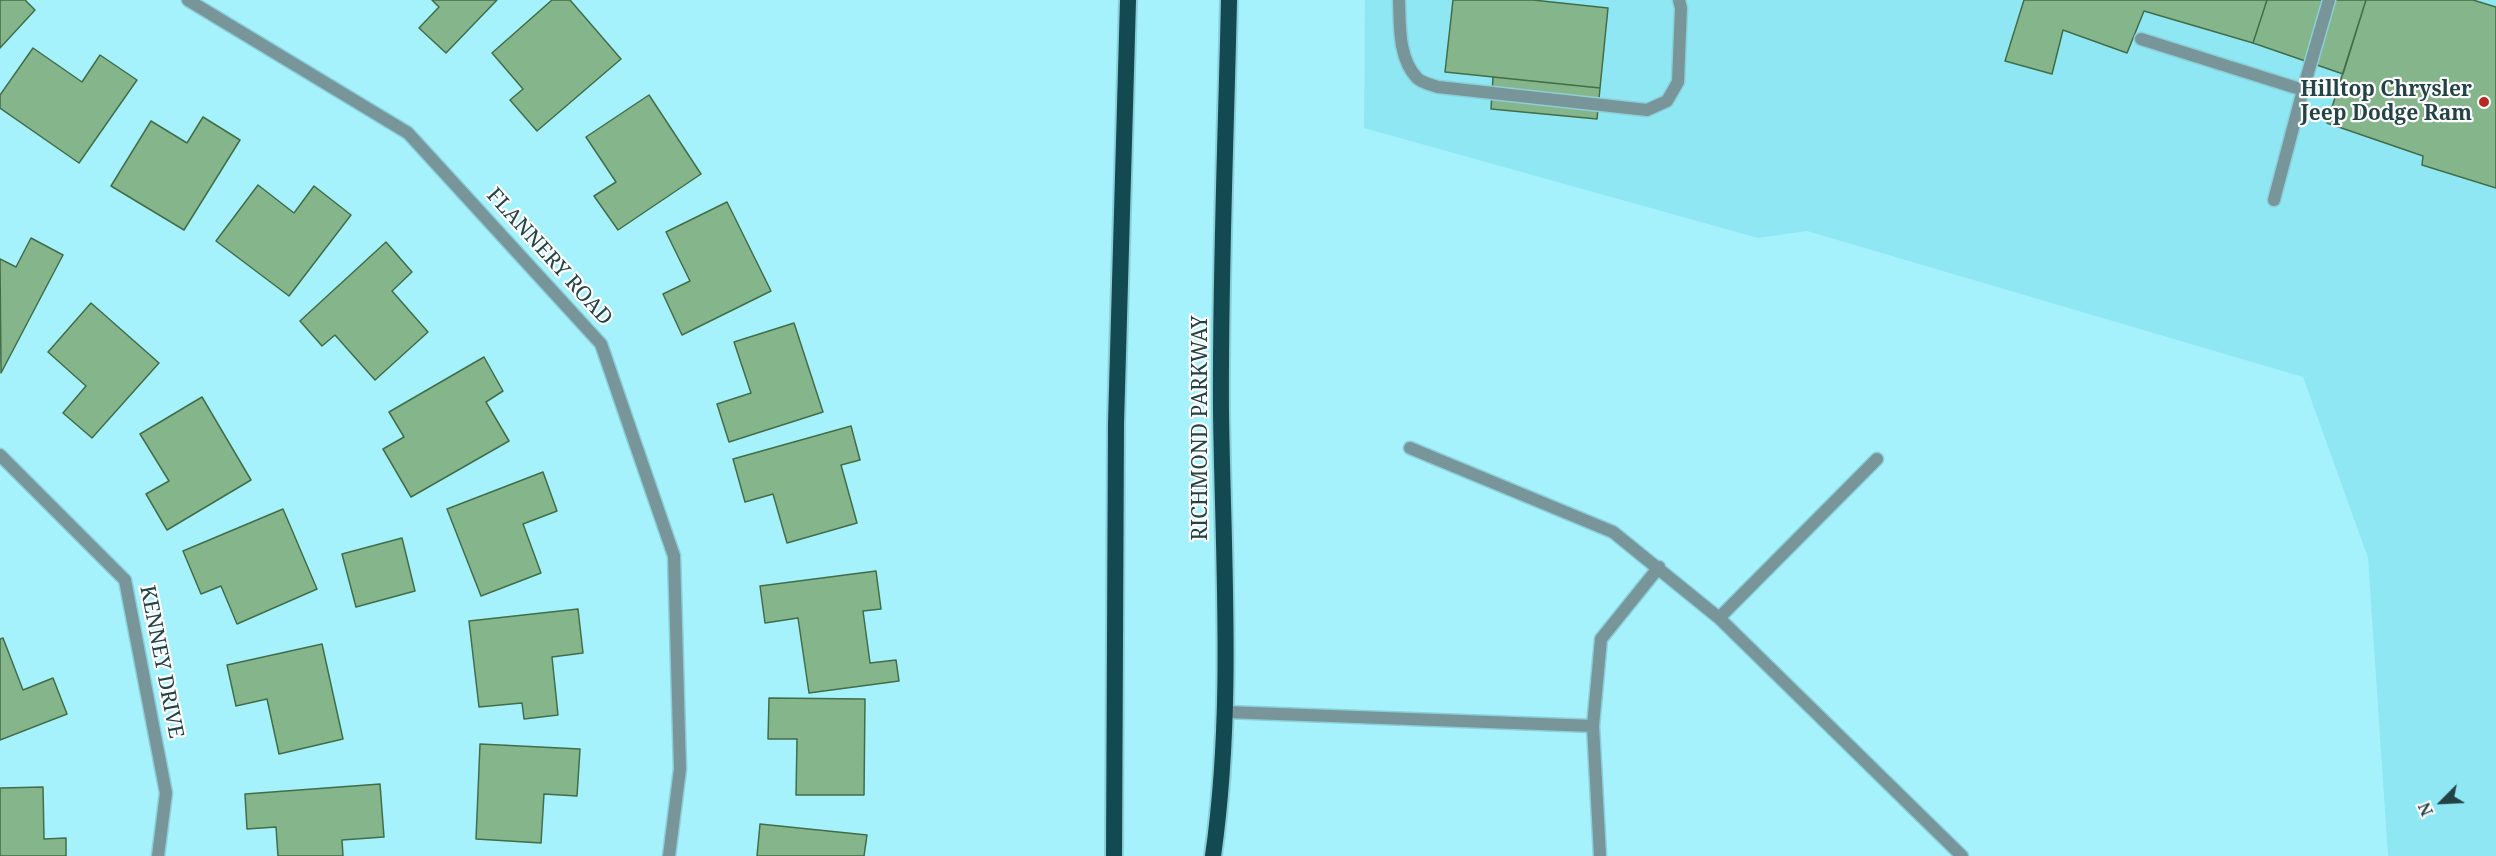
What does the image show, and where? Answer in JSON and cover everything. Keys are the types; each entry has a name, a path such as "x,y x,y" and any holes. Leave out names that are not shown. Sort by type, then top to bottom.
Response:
{"highway":[{"path":"1114,856 1116,424 1128,0"},
{"name":"RICHMOND PARKWAY","path":"1213,856 1218,825 1226,712 1221,409 1228,0"}],"street":[{"name":"FLANNERY ROAD","path":"188,0 408,133 601,344 674,556 680,769 669,856"},
{"path":"1399,0 1401,35 1406,60 1418,79 1438,87 1647,110 1666,101 1678,82 1681,8 1678,0"},
{"path":"2274,200 2330,0"},
{"path":"2141,39 2304,90"},
{"path":"1410,448 1613,532 1659,567 1719,618 1962,856"},
{"name":"KENNEY DRIVE","path":"0,455 125,580 166,793 158,856"},
{"path":"1719,618 1877,459"},
{"path":"1600,856 1593,726 1601,639 1659,567"},
{"path":"1226,712 1593,726"}],"shaded area":[{"path":"1365,0 2496,0 2496,856 2388,856 2368,558 2303,377 1807,231 1758,238 1364,128"}],"building":[{"path":"0,0 25,0 35,10 0,48"},
{"path":"432,0 497,0 446,53 419,28 439,7"},
{"path":"552,0 570,0 621,59 537,131 510,100 523,89 492,53"},
{"path":"1453,0 1533,0 1608,8 1600,88 1445,72"},
{"path":"2024,0 2267,0 2253,43 2144,11 2127,53 2063,30 2052,74 2005,61"},
{"path":"2267,0 2366,0 2343,74 2253,43"},
{"path":"2366,0 2473,0 2496,7 2496,188 2422,165 2423,156 2327,123"},
{"path":"33,48 82,82 100,55 137,80 79,163 0,108 0,95"},
{"path":"1493,77 1600,88 1597,119 1491,109"},
{"path":"649,95 701,174 618,230 594,196 616,182 586,137"},
{"path":"203,117 240,140 184,230 111,186 151,121 187,143"},
{"path":"258,185 294,213 314,186 351,215 289,296 216,241"},
{"path":"727,202 771,291 682,335 663,294 690,281 666,232"},
{"path":"31,238 63,255 1,373 0,259 16,267"},
{"path":"386,242 412,272 392,291 428,332 375,380 335,335 322,346 300,321"},
{"path":"91,303 159,363 92,438 63,413 86,386 48,352"},
{"path":"794,323 823,412 729,442 717,404 751,393 734,342"},
{"path":"484,357 503,391 486,402 509,441 411,497 383,449 404,437 389,412"},
{"path":"202,397 251,480 167,530 146,494 169,481 140,434"},
{"path":"851,426 860,460 841,465 857,523 787,543 773,494 745,502 733,459"},
{"path":"543,472 557,511 523,524 541,573 481,596 447,509"},
{"path":"283,509 317,589 237,624 221,586 201,594 183,551"},
{"path":"402,538 415,591 356,607 342,554"},
{"path":"876,571 881,609 863,611 870,663 896,660 899,681 809,693 798,618 765,623 760,586"},
{"path":"578,609 583,653 552,657 558,715 524,719 522,703 479,707 469,621"},
{"path":"3,638 23,690 53,678 67,714 0,740 0,639"},
{"path":"322,644 343,739 279,754 267,699 236,706 227,665"},
{"path":"769,698 865,699 864,795 796,795 797,739 768,739"},
{"path":"480,744 580,749 577,796 544,794 541,843 476,839"},
{"path":"380,784 384,837 342,840 343,856 278,856 276,827 247,829 245,794"},
{"path":"43,787 44,839 66,838 66,856 0,856 0,788"},
{"path":"760,824 867,835 864,856 757,856"}],"place":[{"name":"Hilltop Chrysler Jeep Dodge Ram","path":"2484,102"}]}
